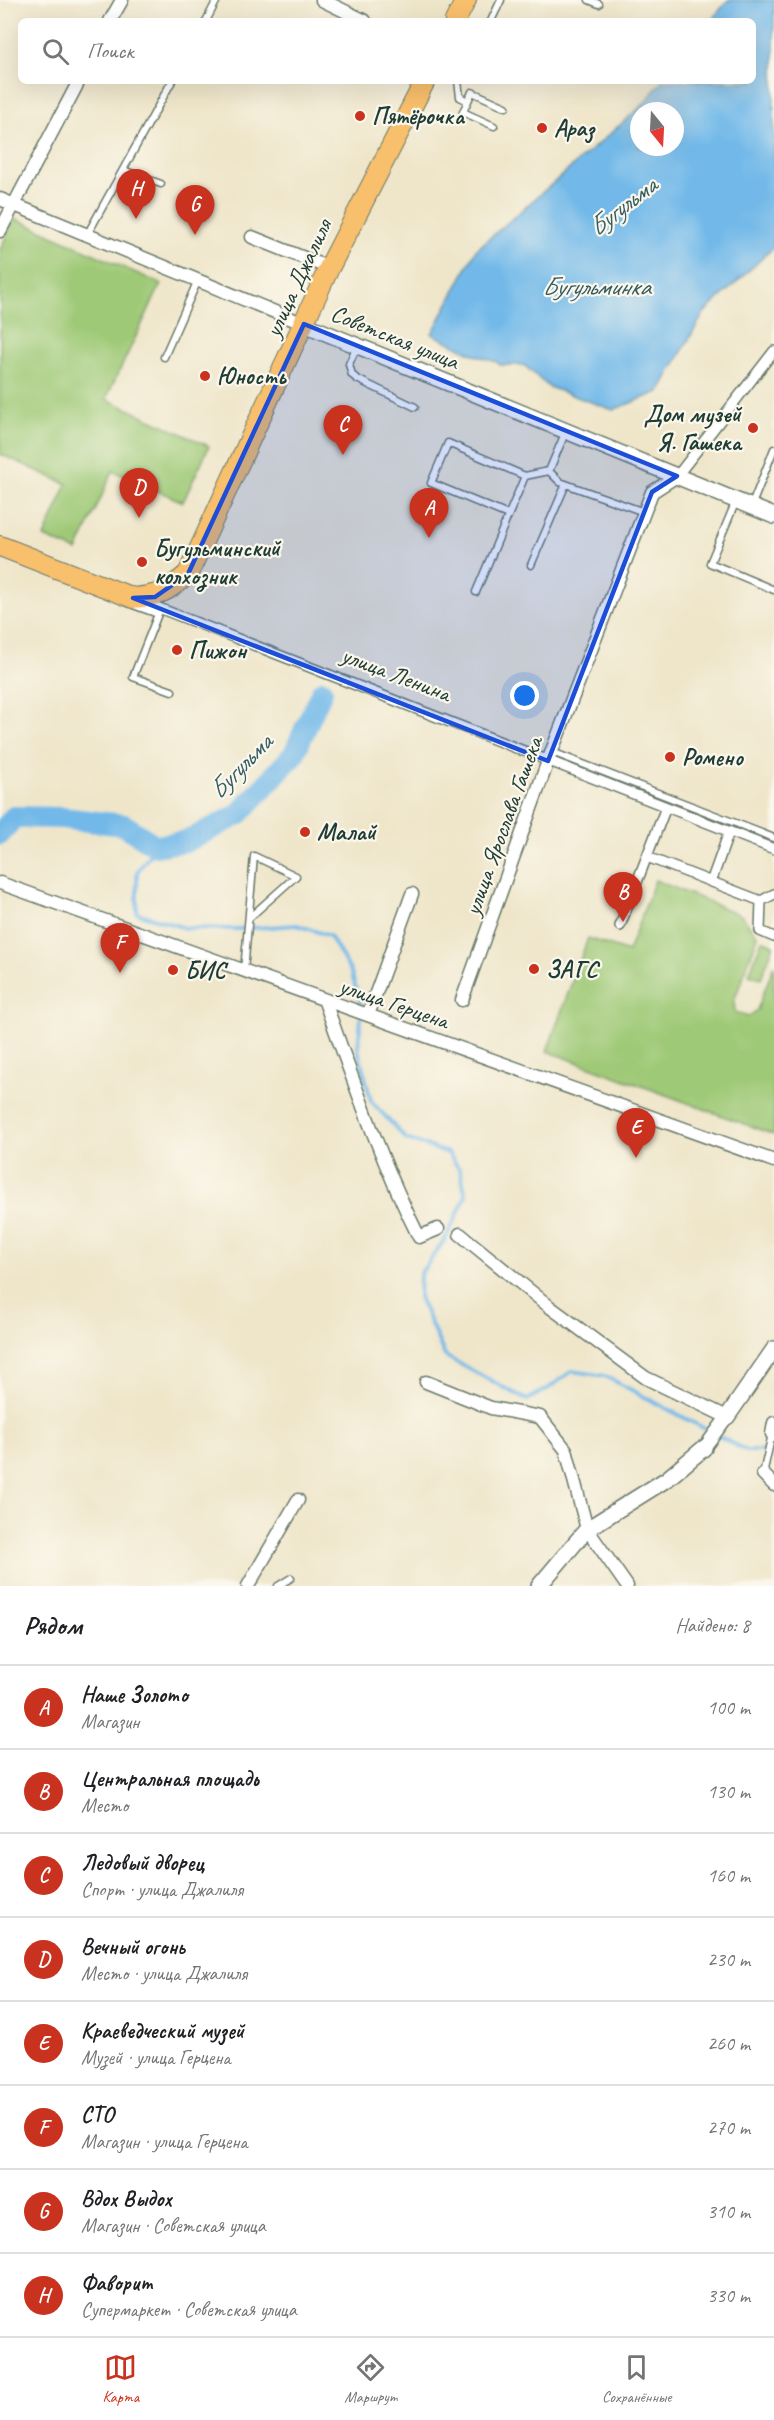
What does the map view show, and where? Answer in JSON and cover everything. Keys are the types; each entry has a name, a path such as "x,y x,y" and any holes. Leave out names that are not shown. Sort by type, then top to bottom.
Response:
{"main road":[{"path":"457,18 466,0"},
{"name":"улица Джалиля","path":"134,598 155,597 173,587 188,574 329,268 423,84"},
{"name":"улица Ленина","path":"0,546 134,598"}],"street":[{"path":"112,18 122,0"},
{"path":"322,0 359,18"},
{"path":"0,231 77,84"},
{"name":"Советская улица","path":"0,199 774,516"},
{"path":"252,237 329,268"},
{"path":"677,476 774,351"},
{"name":"улица Ярослава Гашека","path":"462,1000 550,757 652,492 677,476"},
{"name":"улица Ленина","path":"134,598 550,757 666,807 774,849"},
{"path":"620,926 666,807"},
{"path":"711,882 729,832"},
{"path":"647,857 761,900 774,894"},
{"name":"улица Герцена","path":"0,884 774,1161"},
{"path":"368,1015 412,894"},
{"path":"761,900 759,931 774,937"},
{"path":"325,1002 371,1131 404,1208 419,1237 438,1229"},
{"path":"460,1234 550,1307 646,1378 727,1417"},
{"path":"539,1586 587,1529 667,1479 704,1448 774,1349"},
{"path":"426,1382 491,1408 540,1417 566,1450 587,1529 627,1586"},
{"path":"763,1474 774,1485"},
{"path":"248,1586 297,1500"}],"lane":[{"path":"208,18 217,0"},
{"path":"492,18 501,0"},
{"path":"589,0 599,4"},
{"path":"87,236 170,84"},
{"path":"458,84 459,97 468,101"},
{"path":"494,126 463,111 472,92 506,107"},
{"path":"123,170 161,184"},
{"path":"164,357 198,280"},
{"path":"357,345 349,364 352,375 415,407"},
{"path":"549,471 566,431"},
{"path":"508,515 431,483 448,443 525,476 549,471"},
{"path":"751,507 774,449"},
{"path":"549,471 560,482 645,512"},
{"path":"476,592 525,476"},
{"path":"531,565 566,484"},
{"path":"736,501 710,563 774,590"},
{"path":"134,598 130,604 158,614 134,677 172,691"},
{"path":"550,757 774,838"},
{"path":"244,972 254,856 296,876 249,918"},
{"path":"763,1474 773,1431"},
{"path":"278,1586 291,1578"}],"highlighted area":[{"path":"304,324 677,476 652,492 548,761 133,598 155,597 188,574"}],"green space":[{"path":"14,218 161,284 106,399 209,446 183,502 113,471 77,551 44,537 67,484 0,454 0,250"},
{"path":"655,880 741,915 758,936 734,1001 735,1012 748,1017 757,1010 774,965 774,1135 547,1051 588,938 628,952"},
{"path":"762,940 774,945 761,978 749,974"}],"water":[{"name":"Бугульминка","path":"728,0 774,0 774,247 704,313 659,392 613,410 549,387 524,365 500,365 432,334 476,250 630,116 630,156 684,156 684,102 645,102 660,84 756,84 756,18 713,18"}],"waterway":[{"name":"Бугульма","path":"0,834 14,817 62,818 124,825 156,846 187,841 238,815 294,754 322,691"},
{"path":"156,846 137,872 137,913 185,928 239,929 297,925 330,936 351,972 362,1009"},
{"path":"361,1017 358,1049 371,1101 406,1139 448,1153 460,1170 466,1196 446,1238 420,1274 419,1297 445,1356 527,1400 549,1388 572,1371 605,1376 747,1451 774,1451"}],"place":[{"name":"Пятёрочка","path":"360,116"},
{"name":"Араз","path":"542,128"},
{"name":"Фаворит","path":"136,219"},
{"name":"Вдох Выдох","path":"195,235"},
{"name":"Юность","path":"205,376"},
{"name":"Дом музей Я. Гашека","path":"753,428"},
{"name":"Ледовый дворец","path":"343,455"},
{"name":"Вечный огонь","path":"139,518"},
{"name":"Наше Золото","path":"429,538"},
{"name":"Бугульминский колхозник","path":"142,562"},
{"name":"Пижон","path":"177,650"},
{"name":"Ромено","path":"670,757"},
{"name":"Малай","path":"305,832"},
{"name":"Центральная площадь","path":"623,922"},
{"name":"ЗАГС","path":"534,969"},
{"name":"БИС","path":"173,970"},
{"name":"СТО","path":"120,973"},
{"name":"Краеведческий музей","path":"636,1158"}]}
